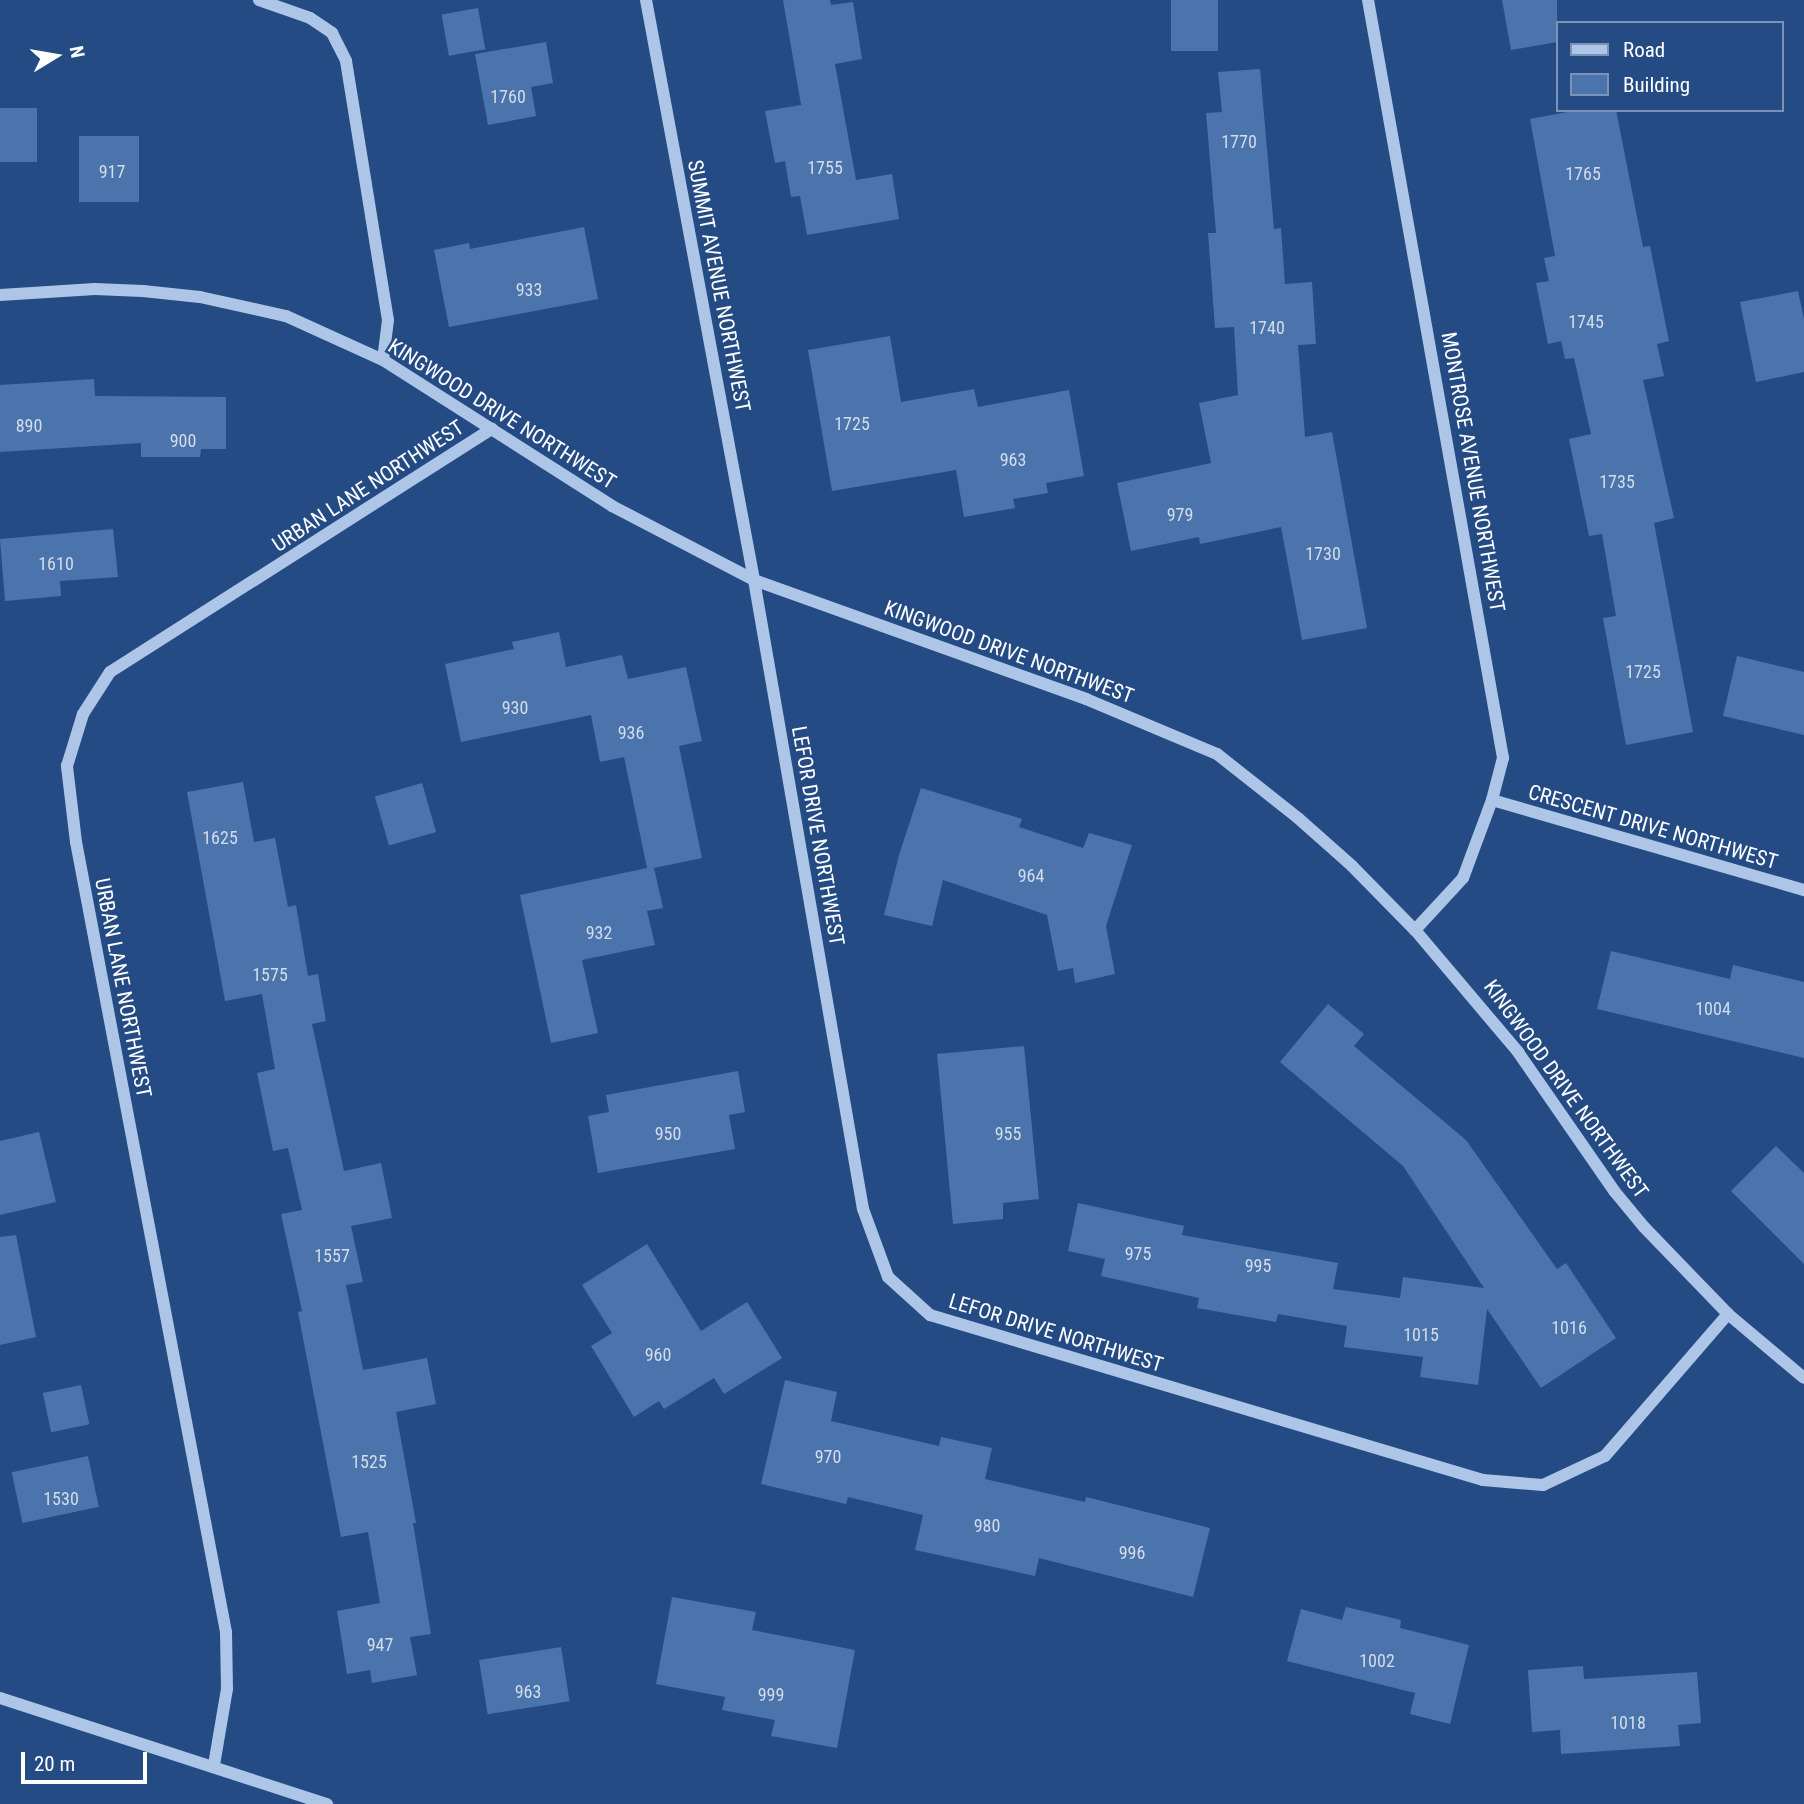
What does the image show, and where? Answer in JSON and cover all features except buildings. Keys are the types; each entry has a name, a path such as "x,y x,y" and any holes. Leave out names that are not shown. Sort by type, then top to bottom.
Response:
{"street":[{"path":"259,0 310,18 332,33 346,61 388,320 383,360"},
{"name":"SUMMIT AVENUE NORTHWEST","path":"646,0 754,580"},
{"name":"MONTROSE AVENUE NORTHWEST","path":"1368,0 1498,717 1503,758 1492,800 1463,878 1415,930"},
{"name":"KINGWOOD DRIVE NORTHWEST","path":"0,295 95,289 200,297 286,316 383,360 612,506 754,580 1086,699 1217,754 1254,780 1316,834 1415,930 1518,1052 1630,1209 1728,1314 1766,1350 1804,1378"},
{"name":"URBAN LANE NORTHWEST","path":"214,1765 227,1689 226,1632 78,856 67,766 83,714 110,672 492,429"},
{"name":"LEFOR DRIVE NORTHWEST","path":"754,580 863,1209 888,1277 930,1315 1483,1480 1543,1485 1605,1456 1728,1314"},
{"name":"CRESCENT DRIVE NORTHWEST","path":"1492,800 1804,890"},
{"path":"0,1698 214,1765 327,1804"}]}
